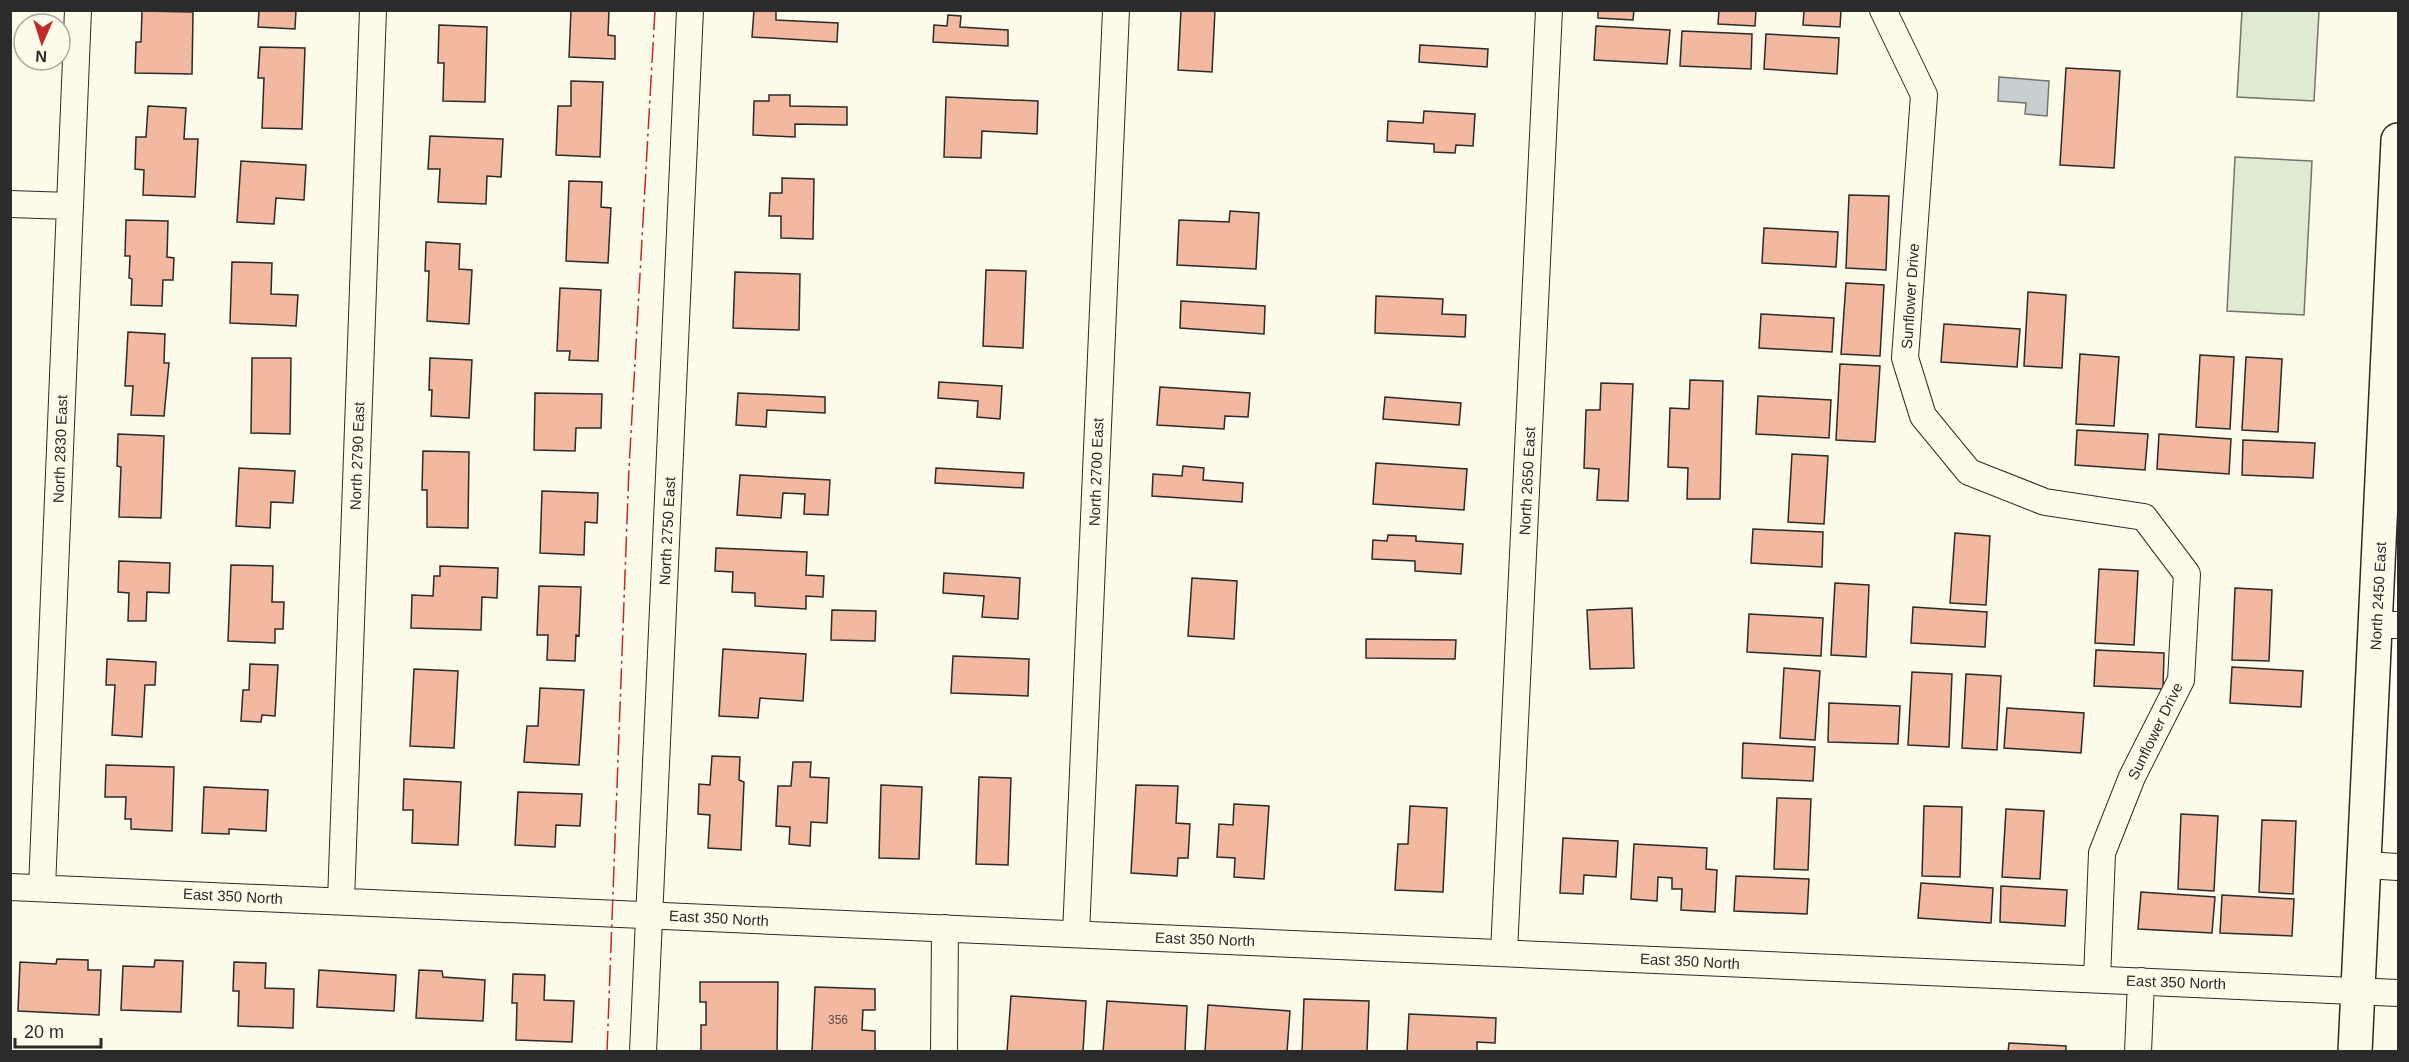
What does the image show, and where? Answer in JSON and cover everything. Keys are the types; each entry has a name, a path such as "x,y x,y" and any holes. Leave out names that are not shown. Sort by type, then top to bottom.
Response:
{"street":[{"name":"North 2830 East","path":"42,888 78,10"},
{"name":"North 2790 East","path":"341,901 373,10"},
{"name":"North 2750 East","path":"643,1052 690,10"},
{"name":"North 2700 East","path":"1076,934 1116,10"},
{"name":"North 2650 East","path":"1504,952 1549,10"},
{"name":"Sunflower Drive","path":"1883,10 1924,95 1905,358 1923,416 1970,472 2045,502 2144,517 2187,574 2181,680 2132,777 2102,853 2097,979"},
{"name":"North 2450 East","path":"2355,1052 2365,865 2388,625 2398,140"},
{"path":"10,204 70,206"},
{"path":"2365,865 2398,867"},
{"name":"East 350 North","path":"10,886 2398,993"},
{"path":"944,1052 945,928"},
{"path":"2138,1052 2141,981"}],"green space":[{"path":"2242,11 2319,11 2314,101 2237,97"},
{"path":"2235,157 2312,161 2304,315 2227,311"}],"shaded area":[{"path":"1999,77 2049,81 2047,116 2025,114 2026,103 1998,101"}],"building":[{"path":"259,10 296,10 295,29 258,27"},
{"path":"571,10 609,10 608,35 615,36 615,59 569,57"},
{"path":"754,10 776,10 776,20 838,23 837,42 752,37"},
{"path":"1181,10 1215,10 1212,72 1178,70"},
{"path":"1598,10 1634,10 1633,20 1598,18"},
{"path":"1719,10 1756,10 1755,26 1718,24"},
{"path":"1804,10 1841,10 1840,27 1803,25"},
{"path":"142,11 193,12 192,74 135,73 136,42 141,42"},
{"path":"948,15 961,16 960,27 1008,30 1008,46 933,42 934,25 947,26"},
{"path":"439,25 487,27 485,102 443,101 444,63 438,63"},
{"path":"1596,26 1670,30 1667,64 1594,60"},
{"path":"1682,31 1752,34 1751,69 1680,66"},
{"path":"1766,34 1839,38 1837,74 1764,69"},
{"path":"1420,45 1488,49 1487,67 1419,62"},
{"path":"260,47 305,48 302,129 262,128 264,78 258,78"},
{"path":"2066,68 2120,71 2114,168 2060,165"},
{"path":"571,81 603,82 600,157 556,155 558,106 571,106"},
{"path":"769,95 790,95 790,106 847,107 847,125 795,124 795,137 753,135 754,101 769,101"},
{"path":"946,97 1038,101 1037,134 982,131 981,158 944,157"},
{"path":"148,106 186,108 184,139 198,139 195,197 143,195 144,170 135,169 136,137 146,137"},
{"path":"1424,111 1475,114 1473,146 1456,145 1455,153 1434,152 1434,144 1387,141 1388,121 1423,123"},
{"path":"430,136 503,139 501,177 487,176 486,204 438,202 440,169 428,169"},
{"path":"241,161 306,165 304,200 276,198 274,224 237,222"},
{"path":"782,178 814,179 813,239 781,238 781,216 769,216 770,193 782,193"},
{"path":"569,181 602,182 601,207 611,208 608,263 566,261"},
{"path":"1849,195 1889,196 1886,270 1846,268"},
{"path":"1230,211 1259,213 1256,269 1177,265 1179,220 1229,222"},
{"path":"126,220 168,221 167,257 174,258 173,280 163,280 162,306 131,305 130,256 125,256"},
{"path":"1764,228 1838,232 1836,267 1762,263"},
{"path":"426,242 460,244 459,269 472,270 469,324 427,321 429,271 425,271"},
{"path":"232,262 272,263 271,294 298,295 296,326 230,323"},
{"path":"986,270 1026,271 1023,348 983,346"},
{"path":"735,272 800,274 799,330 733,328"},
{"path":"1846,283 1884,285 1880,356 1841,354"},
{"path":"560,288 601,290 598,361 569,360 570,351 557,351"},
{"path":"2028,292 2066,295 2062,368 2024,366"},
{"path":"1376,296 1443,299 1442,314 1466,315 1465,337 1375,333"},
{"path":"1181,301 1265,306 1264,334 1180,328"},
{"path":"1761,314 1834,318 1832,352 1759,348"},
{"path":"1944,324 2020,329 2017,367 1941,362"},
{"path":"128,332 165,334 164,363 169,363 164,416 131,415 133,386 125,386"},
{"path":"2080,354 2119,357 2114,426 2076,424"},
{"path":"2200,355 2234,357 2230,429 2196,427"},
{"path":"2246,357 2282,359 2278,432 2242,430"},
{"path":"252,358 291,358 290,434 251,433"},
{"path":"430,358 472,360 469,418 431,416"},
{"path":"1840,364 1880,366 1875,442 1836,440"},
{"path":"1690,380 1723,381 1720,499 1687,499 1688,468 1668,467 1670,408 1689,409"},
{"path":"939,382 1002,386 1000,419 977,417 978,401 938,398"},
{"path":"1601,383 1633,384 1628,501 1597,500 1599,469 1584,468 1586,410 1600,410"},
{"path":"1160,387 1250,393 1248,417 1225,416 1224,429 1157,425"},
{"path":"535,393 602,394 601,428 576,428 575,451 534,450"},
{"path":"738,393 825,397 825,413 767,410 766,427 736,425"},
{"path":"1758,396 1831,400 1829,438 1756,434"},
{"path":"1385,397 1461,403 1459,425 1383,419"},
{"path":"2077,430 2148,434 2145,470 2075,465"},
{"path":"118,434 164,436 161,518 119,517 121,467 117,466"},
{"path":"2159,434 2231,439 2229,474 2157,469"},
{"path":"2243,440 2315,443 2313,478 2242,475"},
{"path":"423,451 469,452 468,528 427,527 427,490 422,490"},
{"path":"1792,454 1828,456 1824,524 1788,522"},
{"path":"1376,463 1467,469 1464,510 1373,504"},
{"path":"1183,466 1204,468 1203,480 1243,483 1242,502 1152,496 1153,474 1182,476"},
{"path":"239,468 295,471 293,503 271,502 270,528 236,526"},
{"path":"936,468 1024,473 1023,488 935,483"},
{"path":"740,475 830,480 828,515 804,514 805,494 783,493 781,518 737,515"},
{"path":"542,491 598,493 597,523 585,522 584,555 540,553"},
{"path":"1753,529 1823,532 1822,567 1751,563"},
{"path":"1955,533 1990,536 1986,605 1950,603"},
{"path":"1388,535 1416,536 1416,541 1463,544 1461,574 1415,571 1415,561 1372,559 1373,540 1387,541"},
{"path":"716,548 807,552 806,575 824,576 823,597 806,596 806,609 755,606 755,593 732,592 733,572 715,571"},
{"path":"119,561 170,563 169,593 147,592 146,621 128,621 129,593 118,592"},
{"path":"231,565 273,566 272,602 284,602 283,629 275,629 275,643 228,641"},
{"path":"440,566 498,568 497,598 482,597 481,630 411,628 412,595 433,596 434,576 440,576"},
{"path":"2099,569 2138,571 2134,645 2095,643"},
{"path":"944,573 1020,578 1018,619 982,617 984,596 943,593"},
{"path":"1192,578 1237,581 1234,639 1188,636"},
{"path":"1835,583 1869,585 1866,657 1831,655"},
{"path":"539,586 581,587 579,636 576,635 575,661 547,660 548,635 537,635"},
{"path":"2235,588 2272,590 2269,661 2232,660"},
{"path":"1913,607 1987,612 1985,647 1911,643"},
{"path":"1632,608 1634,668 1590,669 1587,610"},
{"path":"832,610 876,611 875,641 831,640"},
{"path":"1749,614 1823,618 1821,656 1747,652"},
{"path":"1366,639 1456,640 1455,659 1366,658"},
{"path":"723,649 806,654 803,701 760,698 758,718 719,716"},
{"path":"2096,650 2164,653 2163,689 2094,686"},
{"path":"953,656 1029,659 1028,696 951,693"},
{"path":"107,659 156,662 155,685 145,685 142,737 112,735 115,685 106,685"},
{"path":"250,664 278,665 275,716 262,715 261,722 241,721 243,690 249,690"},
{"path":"2232,667 2303,671 2301,707 2230,703"},
{"path":"1784,668 1820,671 1815,740 1780,738"},
{"path":"414,669 458,671 454,748 410,746"},
{"path":"1912,672 1952,674 1949,747 1908,745"},
{"path":"1966,674 2001,676 1997,750 1962,748"},
{"path":"540,688 584,690 579,765 524,762 527,726 538,726"},
{"path":"1829,703 1900,706 1898,744 1828,742"},
{"path":"2007,708 2084,713 2081,753 2004,748"},
{"path":"1743,743 1815,747 1813,781 1742,778"},
{"path":"712,756 740,757 739,780 744,782 741,850 708,848 710,815 698,814 699,784 710,785"},
{"path":"793,762 811,762 810,777 829,778 827,823 811,822 810,846 789,844 790,827 776,826 778,786 791,786"},
{"path":"106,765 174,767 172,831 131,829 131,819 125,819 126,797 105,797"},
{"path":"979,777 1011,778 1008,865 976,864"},
{"path":"404,779 461,782 458,845 412,843 413,810 403,810"},
{"path":"881,785 922,787 919,859 879,858"},
{"path":"1136,785 1178,786 1176,823 1190,824 1188,858 1178,858 1177,876 1131,873"},
{"path":"204,787 268,790 266,831 229,829 229,834 202,833"},
{"path":"518,792 582,794 580,826 556,825 555,847 515,845"},
{"path":"1777,798 1811,799 1808,870 1774,869"},
{"path":"1234,804 1269,806 1264,879 1234,877 1235,858 1217,857 1219,824 1233,825"},
{"path":"1410,806 1447,808 1443,892 1395,890 1398,844 1408,844"},
{"path":"1924,806 1962,807 1960,877 1922,876"},
{"path":"2006,809 2044,811 2040,879 2002,877"},
{"path":"2181,814 2218,816 2214,891 2178,889"},
{"path":"2262,820 2296,821 2293,894 2259,892"},
{"path":"1563,838 1618,841 1616,877 1584,875 1583,894 1560,893"},
{"path":"1634,844 1707,848 1706,869 1717,870 1715,912 1681,910 1682,889 1672,889 1672,878 1658,877 1657,901 1631,899"},
{"path":"1736,876 1809,879 1807,914 1734,911"},
{"path":"1921,883 1993,888 1991,923 1918,918"},
{"path":"2001,886 2067,890 2065,926 2000,922"},
{"path":"2141,892 2215,897 2212,933 2138,929"},
{"path":"2222,895 2294,899 2292,936 2220,933"},
{"path":"57,959 88,960 88,970 101,970 99,1015 18,1011 20,962 56,964"},
{"path":"155,960 183,961 181,1012 121,1010 123,966 154,967"},
{"path":"234,962 266,963 265,988 294,989 293,1028 238,1026 239,991 233,991"},
{"path":"319,970 396,975 394,1011 317,1007"},
{"path":"419,970 442,971 443,977 485,980 483,1021 416,1018"},
{"path":"513,974 545,975 544,1000 574,1001 572,1042 516,1040 517,1003 512,1003"},
{"path":"700,982 778,982 777,1052 701,1051 701,1025 706,1025 706,1002 700,1002"},
{"path":"815,987 875,989 875,1010 863,1010 862,1030 875,1031 875,1052 812,1052"},
{"path":"1011,996 1086,1001 1083,1052 1007,1052"},
{"path":"1304,999 1369,1001 1367,1052 1302,1052"},
{"path":"1107,1001 1187,1006 1185,1052 1103,1052"},
{"path":"1208,1005 1290,1011 1287,1052 1205,1052"},
{"path":"1409,1014 1496,1018 1495,1043 1477,1042 1477,1052 1407,1052"},
{"path":"2009,1043 2066,1046 2066,1052 2008,1052"}],"power":[{"path":"607,1052 629,468 655,10"}]}
